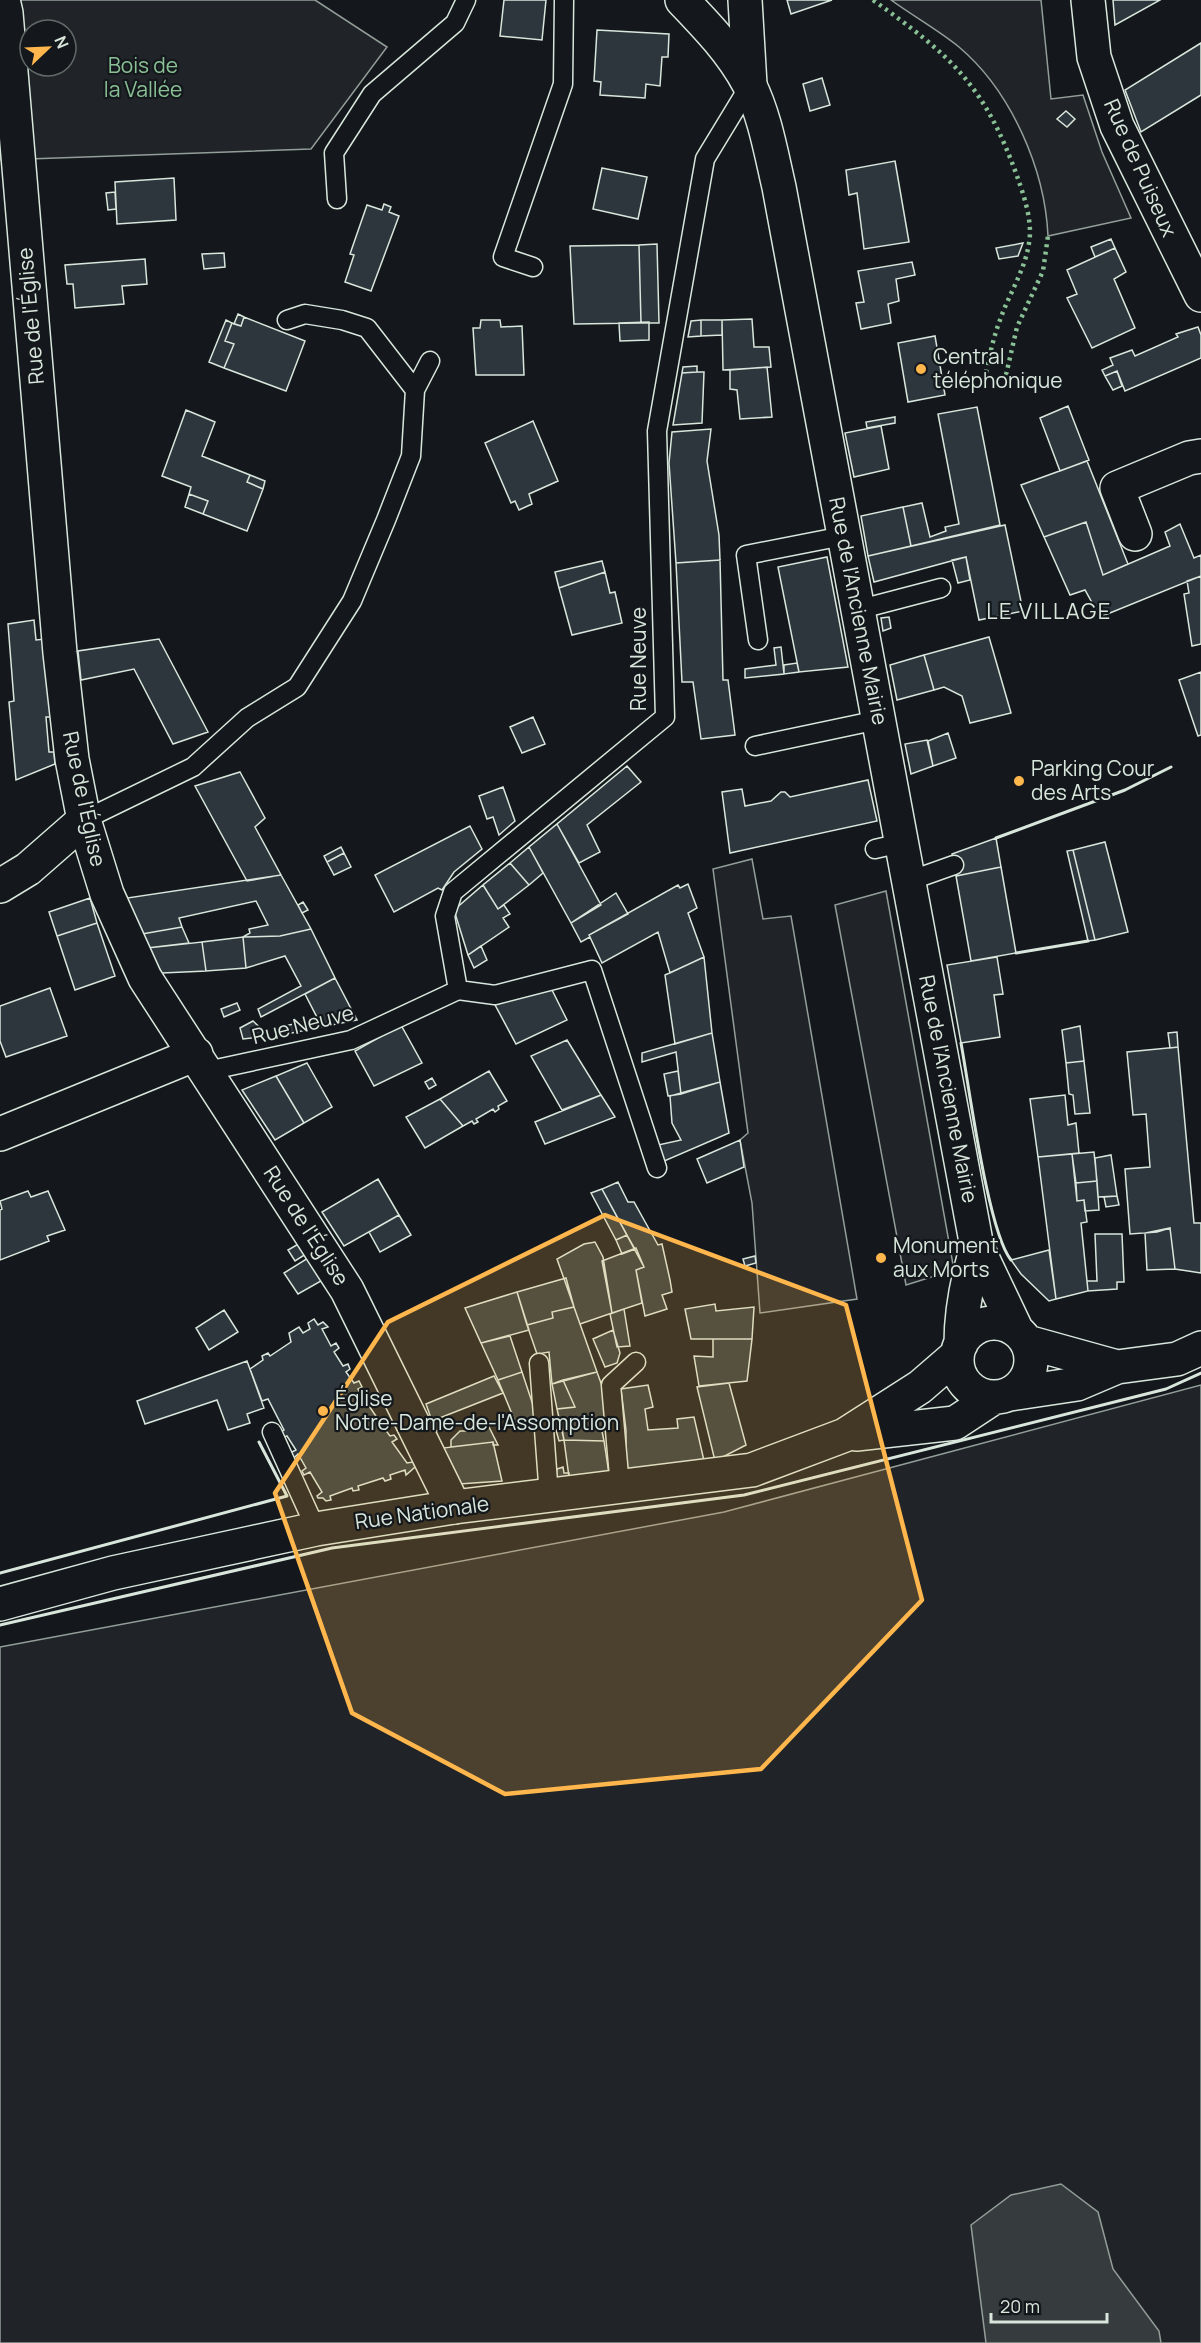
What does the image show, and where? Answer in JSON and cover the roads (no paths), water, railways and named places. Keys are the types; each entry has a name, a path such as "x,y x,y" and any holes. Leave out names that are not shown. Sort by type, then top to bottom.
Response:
{"street":[{"name":"Rue de l'Église","path":"3,0 7,25 60,653 72,759 84,820 107,894 145,978 347,1290 454,1507"},
{"name":"Rue de l'Ancienne Mairie","path":"682,0 728,50 750,86 765,130 780,187 878,720 888,846 909,881 977,1247 1021,1336"},
{"path":"746,0 750,86"},
{"name":"Rue de Puiseux","path":"1088,0 1094,57 1117,126 1201,295"},
{"path":"1135,534 1118,488 1189,458 1201,456"},
{"path":"0,886 28,869 84,820"},
{"path":"0,1134 202,1063"},
{"name":"Rue de l'Ancienne Mairie","path":"959,1349 961,1313 967,1279 977,1247"},
{"path":"995,1323 1021,1336 1032,1361 1026,1381 1002,1396 974,1391 966,1384 960,1375 959,1349 975,1328 995,1323"},
{"name":"Rue Nationale","path":"1021,1336 1117,1367"},
{"name":"Rue Nationale","path":"845,1435 955,1423 1002,1396 1077,1384 1117,1367 1177,1359 1201,1348"},
{"name":"Rue Nationale","path":"0,1604 113,1573 316,1529 454,1507 752,1470 845,1435 920,1387 959,1349"}],"lane":[{"path":"337,200 334,153 372,94 455,23 466,0"},
{"path":"533,267 503,257 563,84 564,0"},
{"name":"Rue Neuve","path":"202,1063 351,1040 458,990 445,916 453,892 665,717 657,431 705,159 750,86"},
{"path":"287,320 305,314 342,320 367,328 415,390"},
{"path":"84,820 193,767 247,718 297,687 352,601 386,520 411,456 415,390 430,361"},
{"path":"758,640 746,555 843,536"},
{"path":"857,610 941,588"},
{"path":"754,746 878,720"},
{"path":"909,881 954,865"},
{"path":"458,990 495,995 592,970 657,1168"},
{"path":"620,1487 611,1385 636,1362"},
{"path":"539,1363 549,1496"},
{"path":"272,1432 316,1529"}],"place":[{"name":"Central téléphonique","path":"921,369"},
{"name":"Parking Cour des Arts","path":"1019,781"},
{"name":"Monument aux Morts","path":"881,1258"},
{"name":"Église Notre-Dame-de-l'Assomption","path":"323,1411"}],"district":[{"name":"LE VILLAGE","path":"1049,611"}],"park label":[{"name":"Bois de la Vallée","path":"143,78"}]}
